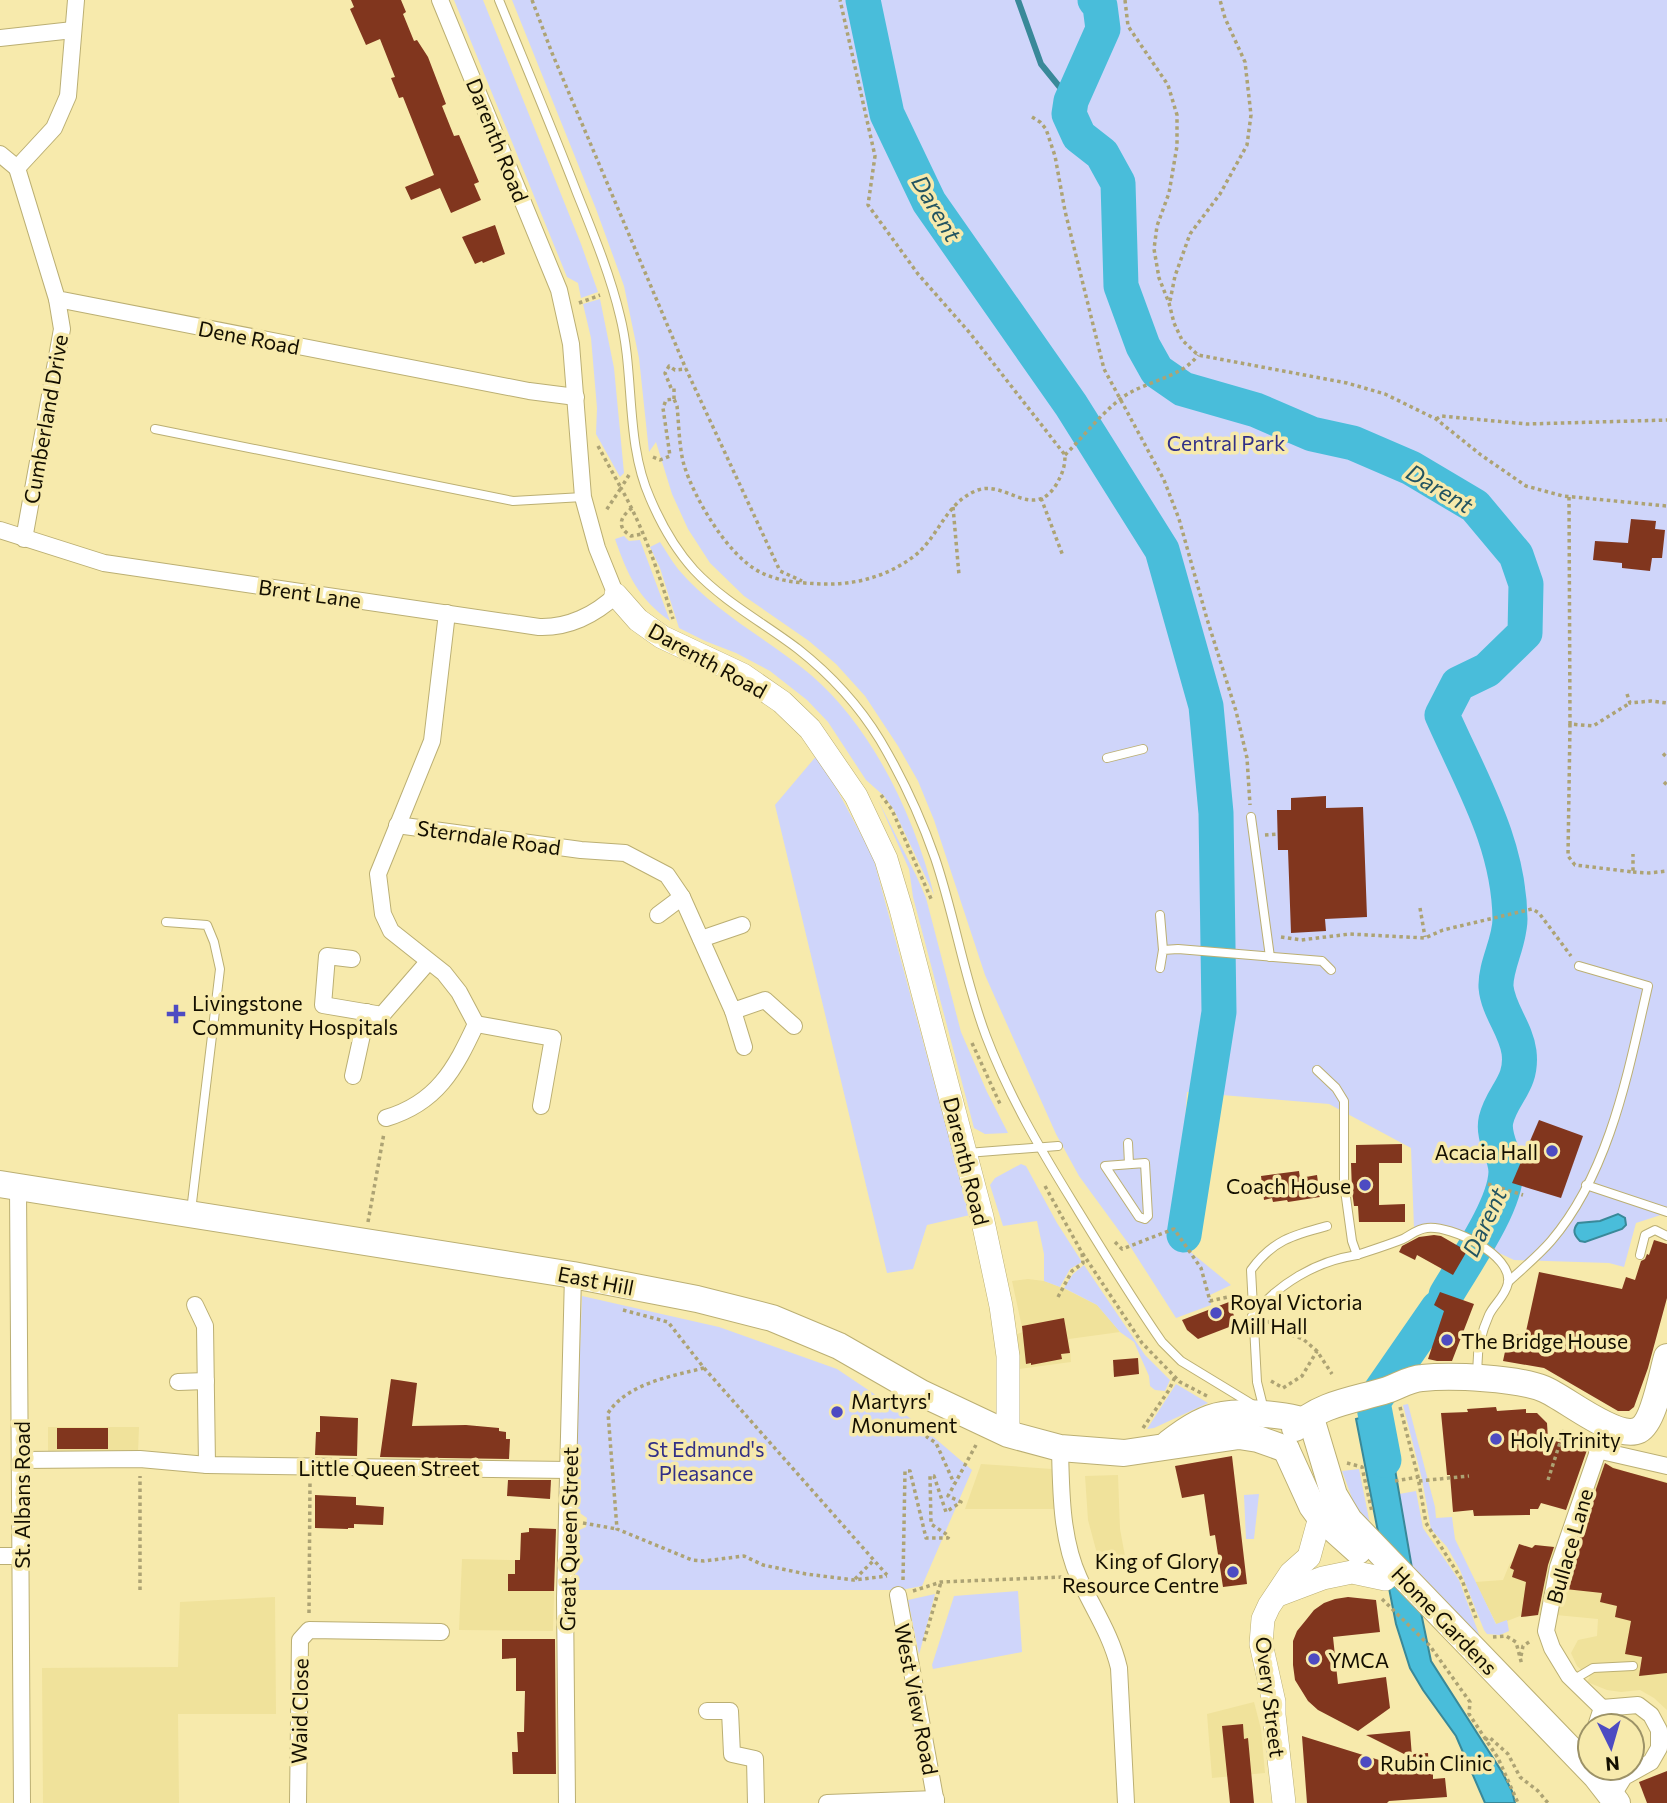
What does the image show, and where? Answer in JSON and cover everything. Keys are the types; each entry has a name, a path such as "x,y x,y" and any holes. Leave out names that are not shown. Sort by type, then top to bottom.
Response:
{"main road":[{"name":"East Hill","path":"9,1186 573,1275 696,1299 772,1318 839,1346 921,1393 1008,1434 1060,1448 1124,1453 1239,1436 1283,1443"},
{"path":"1283,1443 1304,1419 1340,1402 1422,1378 1478,1378 1542,1388 1603,1438 1635,1432 1643,1428 1650,1418 1667,1357"},
{"name":"East Hill","path":"1165,1447 1184,1431 1222,1415 1269,1420 1304,1419"},
{"name":"Home Gardens","path":"1304,1419 1313,1425 1334,1494 1385,1579 1473,1638 1556,1753 1609,1802"},
{"name":"Home Gardens","path":"1283,1443 1312,1506 1320,1517 1355,1525 1473,1638 1576,1749"},
{"name":"Home Gardens","path":"1601,1782 1609,1802"}],"street":[{"path":"17,168 54,128 68,96 76,0"},
{"name":"Darenth Road","path":"440,0 559,290 570,344 583,497 597,548 616,595 638,620 662,637 743,676 782,702 810,729 856,796 890,871 1007,1305 1008,1434"},
{"path":"0,38 73,30"},
{"path":"0,154 17,168 57,299"},
{"name":"Dene Road","path":"57,299 529,391 576,397"},
{"name":"Cumberland Drive","path":"24,538 62,329 57,299"},
{"name":"Brent Lane","path":"0,530 104,563 539,627 557,628 583,618 616,595"},
{"path":"447,613 432,741 378,874 383,914 390,931 444,973 459,992 476,1024"},
{"name":"Sterndale Road","path":"397,825 581,850 625,853 667,875 682,897 701,939 733,1011 744,1047"},
{"path":"658,915 682,897"},
{"path":"701,939 742,925"},
{"path":"352,959 327,956 323,1005 383,1015 428,962"},
{"path":"733,1011 765,1000 794,1026"},
{"path":"353,1076 367,1012"},
{"path":"476,1024 553,1038 541,1106"},
{"path":"386,1118 403,1113 434,1093 466,1046 476,1024"},
{"name":"St. Albans Road","path":"9,1186 22,1460 22,1803"},
{"name":"Great Queen Street","path":"567,1803 565,1598 573,1275"},
{"path":"195,1305 205,1326 207,1465"},
{"path":"178,1382 206,1381"},
{"path":"1603,1438 1667,1466"},
{"name":"Bullace Lane","path":"1602,1708 1572,1680 1552,1648 1546,1631 1558,1567 1603,1438"},
{"path":"1060,1448 1068,1547 1079,1577 1114,1646 1119,1668 1126,1803"},
{"name":"Little Queen Street","path":"22,1460 140,1459 207,1465 570,1470"},
{"name":"Overy Street","path":"1284,1803 1274,1715 1275,1702 1261,1638 1265,1615 1291,1573 1308,1557 1320,1517"},
{"path":"0,1556 21,1556"},
{"path":"1278,1595 1323,1578 1352,1572 1385,1579"},
{"name":"West View Road","path":"902,1594 910,1665 936,1801"},
{"name":"Waid Close","path":"298,1803 300,1640 309,1629 442,1632"},
{"path":"1601,1712 1602,1708 1638,1705 1651,1714 1659,1730 1659,1748 1651,1762 1624,1777 1609,1802"},
{"path":"707,1712 730,1711 732,1754 755,1759 756,1803"},
{"path":"827,1803 936,1801"}],"lane":[{"path":"499,0 569,171 615,294 629,367 638,458 648,494 663,526 695,571 722,595 798,649 827,674 860,710 881,743 914,806 936,859 985,1034 1007,1087 1040,1147 1162,1342 1181,1362 1238,1394 1269,1420"},
{"path":"155,429 513,501 583,497"},
{"path":"1107,758 1143,749"},
{"path":"1251,817 1270,957"},
{"path":"1160,915 1163,950 1160,968"},
{"path":"166,922 207,925 220,969 190,1214"},
{"path":"1163,950 1322,961 1331,970"},
{"path":"1508,1282 1551,1241 1570,1215 1586,1185 1609,1136 1624,1090 1648,986 1579,966"},
{"path":"1317,1070 1331,1082 1344,1101 1344,1183 1352,1241 1357,1255"},
{"path":"1128,1143 1129,1164"},
{"path":"967,1153 1058,1146"},
{"path":"1146,1163 1148,1216 1145,1219 1139,1217 1105,1166 1129,1164 1146,1163"},
{"path":"1586,1185 1667,1212"},
{"path":"1269,1420 1257,1382 1251,1270 1276,1243 1290,1236 1327,1227"},
{"path":"1252,1316 1286,1282 1320,1266 1404,1238 1418,1230 1431,1227 1443,1230 1493,1253 1502,1260 1508,1271 1503,1297 1489,1314 1476,1358 1478,1378"},
{"path":"1640,1255 1644,1235 1655,1230 1667,1236"},
{"path":"1572,1680 1593,1668 1633,1666"}],"path":[{"path":"532,0 551,53 686,369 780,571 807,583"},
{"path":"686,369 676,370 669,366 665,373 671,388 674,388 684,462 691,484 721,533 745,562 760,572 795,583 852,584 893,569 914,557 928,543 953,505 978,490 989,488 1024,500 1041,498 1053,489 1065,469 1065,455 969,332 918,274 867,205 875,156 840,0"},
{"path":"1125,0 1128,26 1168,85 1177,115 1177,146 1169,193 1157,226 1154,249 1159,278 1182,340 1199,355 1347,383 1385,394 1436,419 1526,486 1569,497 1667,506"},
{"path":"1169,303 1175,276 1190,234 1220,194 1247,145 1251,115 1245,62 1220,0"},
{"path":"1032,117 1046,129 1055,156 1065,211 1104,369 1164,480 1180,519 1236,711 1247,758 1251,817"},
{"path":"579,303 602,295"},
{"path":"1065,455 1119,399 1148,383 1191,366 1199,355"},
{"path":"653,457 660,460 670,456 663,408 666,400 674,399"},
{"path":"1436,419 1441,416 1527,424 1667,420"},
{"path":"578,424 592,436 632,508 657,568 676,629"},
{"path":"604,515 629,475 628,467"},
{"path":"1569,497 1568,856 1575,865 1633,872 1667,871"},
{"path":"1041,498 1063,556"},
{"path":"953,505 958,575"},
{"path":"632,508 623,514 623,528 631,536 642,534"},
{"path":"616,531 623,528"},
{"path":"1627,694 1630,703"},
{"path":"1570,724 1594,726 1630,703 1667,703"},
{"path":"880,795 892,810 931,897"},
{"path":"1633,854 1633,872"},
{"path":"1420,908 1425,937"},
{"path":"1268,935 1301,940 1350,934 1425,937 1443,930 1532,909 1539,913 1579,966"},
{"path":"364,1241 386,1118"},
{"path":"1489,1184 1523,1195"},
{"path":"1134,1244 1174,1229 1201,1268 1210,1301 1233,1296"},
{"path":"1058,1297 1072,1270 1083,1263"},
{"path":"651,1316 668,1322 704,1368 902,1594"},
{"path":"1277,1328 1303,1339 1317,1351 1332,1374"},
{"path":"1257,1382 1267,1378 1283,1388 1302,1376 1317,1351"},
{"path":"617,1530 608,1413 616,1402 645,1386 704,1368"},
{"path":"1140,1434 1175,1377"},
{"path":"1393,1387 1419,1479 1426,1523 1462,1580 1473,1638 1506,1636 1516,1642 1520,1658"},
{"path":"936,1424 927,1437 936,1443 954,1483"},
{"path":"1548,1480 1565,1427"},
{"path":"902,1594 905,1471 910,1471 926,1538 948,1538 949,1536 931,1524 930,1476 934,1476 946,1512 961,1502 948,1496 976,1445"},
{"path":"140,1459 140,1590"},
{"path":"1355,1525 1362,1467 1357,1465"},
{"path":"309,1629 310,1467"},
{"path":"1395,1481 1469,1476"},
{"path":"578,1522 617,1530 692,1560 744,1556 763,1565 806,1574 854,1580 887,1576"},
{"path":"854,1580 874,1560"},
{"path":"902,1594 941,1582 1061,1577"},
{"path":"910,1665 918,1661 941,1582"},
{"path":"1406,1621 1430,1646 1469,1702 1469,1714 1498,1758 1518,1803"},
{"path":"1485,1740 1489,1737 1504,1751 1520,1777 1548,1803"}],"shaded area":[{"path":"1028,1279 1063,1288 1097,1305 1120,1332 1069,1339 1071,1362 1019,1369 1017,1334 1023,1332 1012,1281"},
{"path":"48,1427 139,1427 138,1453 48,1452"},
{"path":"1600,1462 1667,1482 1667,1710 1640,1690 1607,1690 1587,1682 1590,1677 1577,1666 1571,1653 1578,1640 1597,1636 1598,1619 1556,1615 1573,1542"},
{"path":"981,1464 1052,1469 1055,1474 1055,1509 965,1509"},
{"path":"1118,1475 1120,1529 1125,1556 1099,1561 1088,1520 1085,1476"},
{"path":"1535,1545 1558,1547 1548,1574 1541,1615 1520,1616 1497,1625 1475,1582 1503,1580 1510,1563"},
{"path":"462,1559 555,1561 553,1631 459,1630"},
{"path":"275,1597 276,1714 178,1714 179,1803 43,1803 42,1668 178,1667 180,1602"},
{"path":"1254,1702 1261,1729 1265,1773 1212,1778 1207,1714"}],"green space":[{"path":"454,0 483,0 598,292 581,298 578,283 567,277"},
{"name":"Central Park","path":"512,0 1667,0 1667,1213 1636,1223 1624,1267 1609,1263 1514,1260 1450,1230 1414,1228 1411,1148 1329,1104 1187,1092 1177,1241 1231,1285 1210,1295 1211,1305 1176,1318 1128,1243 1079,1176 1056,1134 985,975 934,820 918,781 898,746 865,696 836,664 809,641 744,596 710,563 688,529 672,494 656,442 649,452 639,358 624,286"},
{"path":"600,299 614,368 624,473 620,477 596,434 597,408 591,338 583,304"},
{"path":"624,536 629,541 640,540 670,621 650,604 635,585 615,539"},
{"path":"660,542 678,569 708,599 811,675 853,720 872,747 903,805 926,865 934,895 894,810 884,796 866,780 828,722 807,700 770,671 679,628 660,568 650,547"},
{"path":"818,754 873,857 970,1215 927,1225 913,1269 887,1273 775,805"},
{"path":"878,800 926,898 961,1032 1008,1133 985,1134 974,1128 913,897 909,869"},
{"path":"1021,1164 1026,1166 1082,1262 1070,1269 1060,1287 1044,1281 1044,1254 1037,1221 1003,1226 990,1185 995,1178"},
{"path":"1084,1265 1145,1355 1170,1380 1165,1391 1155,1390 1150,1386 1149,1376 1134,1342 1120,1332 1097,1305 1064,1288 1073,1274"},
{"name":"St Edmund's Pleasance","path":"582,1296 719,1327 837,1369 916,1422 972,1470 922,1586 901,1590 574,1590 575,1532 586,1527 587,1518 574,1509"},
{"path":"1176,1384 1208,1403 1147,1429"},
{"path":"1408,1404 1436,1518 1452,1517 1455,1539 1496,1624 1507,1620 1509,1631 1500,1635 1487,1634 1484,1630 1460,1570 1447,1547 1431,1529 1422,1479 1403,1405"},
{"path":"1359,1469 1370,1524 1356,1509 1342,1471"},
{"path":"1416,1491 1423,1528 1459,1580 1480,1637 1413,1574 1399,1494"},
{"path":"1259,1494 1254,1539 1246,1539 1244,1495"},
{"path":"1018,1591 1022,1652 933,1669 954,1596"},
{"path":"935,1594 919,1655 908,1600"}],"water":[{"path":"1618,1214 1625,1218 1626,1225 1622,1229 1585,1242 1575,1235 1574,1230 1578,1223 1600,1221"},
{"path":"1382,1412 1431,1661 1502,1772 1515,1803 1485,1803 1456,1736 1410,1668 1396,1624 1356,1419"}],"building":[{"path":"351,0 401,0 406,12 403,14 414,41 417,40 428,57 446,104 442,106 454,136 459,135 479,182 474,184 481,200 451,213 440,188 411,200 405,187 434,175 403,97 399,98 391,78 395,77 380,39 366,45 350,9 354,7"},
{"path":"495,225 505,254 475,264 462,237"},
{"path":"1631,519 1656,521 1655,529 1665,530 1662,558 1652,558 1650,571 1622,568 1622,563 1593,560 1595,541 1628,543"},
{"path":"1326,796 1326,808 1363,807 1367,917 1325,919 1326,931 1291,933 1288,850 1278,850 1277,810 1291,810 1291,798"},
{"name":"Acacia Hall","path":"1539,1120 1583,1136 1561,1198 1512,1183"},
{"name":"Coach House","path":"1402,1144 1402,1163 1379,1163 1379,1205 1405,1204 1405,1222 1359,1222 1358,1206 1354,1206 1352,1191 1351,1163 1356,1163 1356,1145"},
{"path":"1299,1171 1300,1178 1317,1175 1320,1197 1288,1202 1273,1202 1272,1198 1264,1200 1261,1176"},
{"path":"1441,1236 1467,1251 1453,1275 1417,1255 1415,1260 1399,1252 1402,1246 1419,1237"},
{"path":"1654,1240 1667,1244 1667,1298 1634,1407 1629,1411 1618,1411 1544,1368 1503,1361 1509,1333 1525,1336 1539,1272 1622,1289 1626,1277 1635,1280 1641,1261 1649,1255"},
{"name":"The Bridge House","path":"1440,1292 1474,1304 1452,1361 1428,1359 1444,1311 1434,1305"},
{"name":"Royal Victoria Mill Hall","path":"1229,1302 1237,1324 1198,1339 1187,1330 1182,1320"},
{"path":"1064,1318 1070,1353 1061,1354 1062,1359 1026,1364 1022,1326"},
{"path":"1138,1358 1139,1374 1114,1377 1113,1360"},
{"path":"391,1379 417,1383 412,1426 466,1425 499,1428 499,1431 506,1432 506,1439 510,1439 509,1459 380,1457"},
{"path":"1496,1407 1497,1411 1526,1409 1526,1413 1537,1413 1547,1423 1548,1439 1587,1450 1566,1510 1541,1503 1538,1509 1530,1509 1530,1515 1474,1516 1473,1510 1453,1512 1441,1413"},
{"path":"320,1416 358,1418 357,1456 315,1455"},
{"path":"57,1428 108,1428 108,1449 57,1449"},
{"path":"1232,1456 1247,1584 1223,1587 1215,1535 1210,1536 1204,1494 1182,1498 1175,1466"},
{"path":"1605,1463 1613,1468 1667,1483 1667,1673 1639,1676 1642,1657 1625,1654 1631,1621 1615,1617 1617,1606 1600,1602 1602,1593 1565,1589 1568,1570"},
{"path":"508,1480 551,1480 550,1499 507,1496"},
{"path":"315,1495 356,1497 356,1505 384,1507 383,1525 354,1524 354,1528 348,1529 315,1528"},
{"path":"529,1528 556,1529 554,1591 508,1591 508,1574 515,1574 515,1560 520,1560 521,1533 529,1532"},
{"path":"1519,1544 1532,1548 1535,1545 1554,1547 1538,1615 1521,1617 1526,1582 1512,1577 1514,1570 1510,1568"},
{"name":"YMCA","path":"1348,1597 1376,1600 1380,1632 1333,1637 1338,1684 1386,1677 1390,1708 1358,1731 1318,1710 1308,1701 1295,1680 1293,1665 1293,1641 1297,1631 1314,1610 1324,1603"},
{"path":"502,1639 555,1639 556,1774 513,1774 512,1752 518,1752 517,1732 524,1732 525,1691 516,1691 516,1658 502,1659"},
{"path":"1243,1724 1244,1739 1248,1738 1254,1803 1230,1803 1222,1726"},
{"name":"Rubin Clinic","path":"1410,1731 1412,1757 1414,1754 1428,1753 1429,1770 1433,1770 1433,1779 1445,1778 1447,1797 1387,1803 1307,1803 1302,1736 1408,1769 1412,1758 1366,1735"},
{"path":"1667,1771 1667,1803 1647,1803 1639,1782 1646,1782 1646,1779"}],"waterway":[{"name":"Darent","path":"863,0 887,114 929,202 1071,405 1162,550 1206,706 1216,813 1219,1012 1184,1235"},
{"path":"1018,0 1041,64 1071,101"},
{"name":"Darent","path":"1095,0 1100,6 1103,29 1071,101 1069,114 1079,136 1102,154 1118,183 1121,286 1143,346 1157,371 1183,389 1256,410 1312,434 1353,443 1411,468 1475,506 1516,555 1526,584 1525,633 1487,670 1458,684 1442,715 1487,814 1503,865 1510,919 1496,987 1519,1052 1518,1072 1499,1111 1495,1127 1505,1165 1504,1186 1482,1235 1446,1295"},
{"name":"Darent","path":"1384,1460 1373,1402 1438,1308"}],"place":[{"name":"Livingstone Community Hospitals","path":"176,1014"},
{"name":"Acacia Hall","path":"1552,1151"},
{"name":"Coach House","path":"1365,1185"},
{"name":"Royal Victoria Mill Hall","path":"1216,1313"},
{"name":"The Bridge House","path":"1447,1340"},
{"name":"Martyrs' Monument","path":"837,1412"},
{"name":"Holy Trinity","path":"1496,1439"},
{"name":"King of Glory Resource Centre","path":"1233,1572"},
{"name":"YMCA","path":"1314,1659"},
{"name":"Rubin Clinic","path":"1366,1762"}]}
